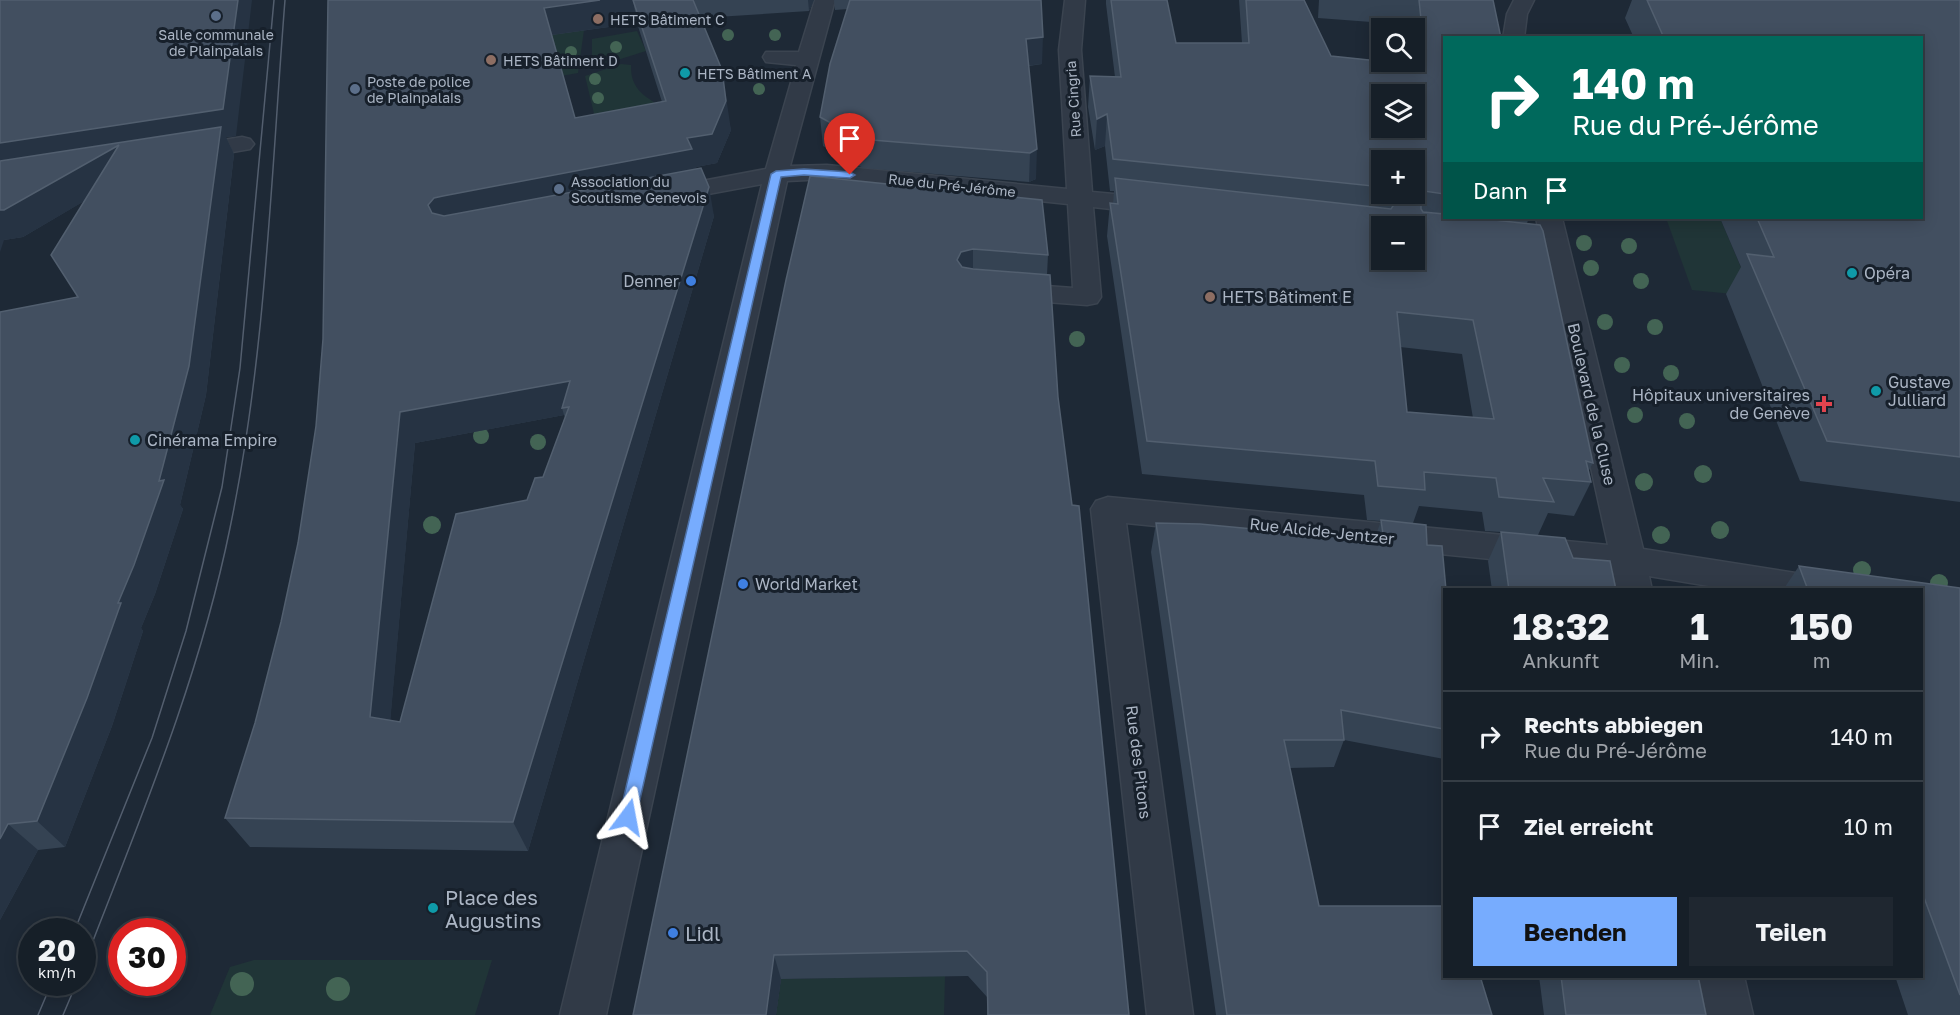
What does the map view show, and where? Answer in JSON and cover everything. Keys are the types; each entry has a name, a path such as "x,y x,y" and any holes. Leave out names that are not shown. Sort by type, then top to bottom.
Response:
{"street":[{"path":"583,1015 776,174 825,0"},
{"name":"Rue Cingria","path":"985,289 1087,297 1070,50 1075,0"},
{"path":"1514,36 1517,14 1524,0"},
{"path":"774,57 807,59"},
{"path":"162,157 242,144"},
{"name":"Rue du Pré-Jérôme","path":"643,199 776,174 827,172 1174,208"},
{"name":"Boulevard de la Cluse","path":"1549,219 1542,248 1631,575"},
{"name":"Rue Alcide-Jentzer","path":"1108,509 1631,575 1805,588"},
{"name":"Rue des Pitons","path":"1108,509 1170,1015"},
{"path":"1721,978 1730,1015"}],"green space":[{"path":"584,30 578,73 561,76 550,35"},
{"path":"637,31 646,51 592,68 592,39"},
{"path":"621,64 631,65 631,74 636,87 665,109 596,122 585,76"},
{"path":"1666,219 1720,219 1753,296 1692,290"},
{"path":"254,960 492,960 475,1015 210,1015 230,967"},
{"path":"945,976 944,1015 776,1015 781,979"}],"building":[{"path":"0,0 238,0 223,109 0,143"},
{"path":"328,0 600,0 544,8 575,118 666,101 633,0 693,0 722,70 726,101 712,134 687,138 692,149 443,196 434,198 428,205 432,213 444,216 701,168 709,187 513,822 225,818 255,723 281,622 298,543 316,426 323,339","holes":["570,381 562,408 569,407 543,477 535,478 527,500 456,514 400,722 370,717 400,412"]},
{"path":"850,0 1041,0 1043,37 1026,39 1037,149 1030,153 860,139 820,117 830,64"},
{"path":"1111,0 1167,0 1176,43 1249,43 1246,0 1304,0 1331,56 1371,60 1371,72 1425,72 1425,18 1421,18 1419,0 1493,0 1501,36 1443,36 1443,194 1425,191 1425,150 1371,150 1371,186 1113,159 1107,114 1097,119 1090,76 1121,77"},
{"path":"1647,0 1960,0 1960,457 1827,441 1747,254 1774,257 1757,219 1923,219 1923,36 1663,36"},
{"path":"221,127 189,366 159,481 164,480 118,603 121,603 87,698 37,821 8,824 0,839 0,312 78,297 51,255 119,145 4,210 0,210 0,161"},
{"path":"810,176 1042,200 1048,255 973,249 961,252 957,260 962,267 973,269 1050,275 1058,397 1072,505 1079,506 1129,1015 988,1015 987,972 967,951 774,955 766,1015 633,1015 786,280"},
{"path":"1115,178 1391,209 1393,204 1421,204 1423,212 1443,214 1443,219 1485,219 1540,225 1593,463 1586,461 1591,482 1543,478 1554,502 1499,497 1496,478 1424,472 1425,490 1378,486 1375,461 1147,441 1110,203 1118,204","holes":["1397,312 1473,320 1494,419 1407,412"]},
{"path":"1381,520 1426,525 1427,545 1442,546 1446,588 1443,588 1443,729 1341,710 1344,740 1284,740 1319,906 1443,906 1443,978 1481,978 1492,1015 1227,1015 1156,523 1200,524 1384,541"},
{"path":"1501,532 1565,538 1573,558 1610,561 1616,588 1509,588"},
{"path":"1799,566 1960,588 1960,995 1923,895 1923,588 1807,588"},
{"path":"1561,978 1698,978 1706,1015 1566,1015"}],"tram line":[{"path":"80,918 152,738 186,631 222,487 240,368 274,0"},
{"path":"96,933 184,697 202,641 230,528 242,463 260,331 285,0"},
{"path":"38,1015 46,996"},
{"path":"63,1015 71,996"}],"place":[{"name":"Salle communale de Plainpalais","path":"216,16"},
{"name":"HETS Bâtiment C","path":"598,19"},
{"name":"HETS Bâtiment D","path":"491,60"},
{"name":"HETS Bâtiment A","path":"685,73"},
{"name":"Poste de police de Plainpalais","path":"355,89"},
{"name":"Association du Scoutisme Genevois","path":"559,189"},
{"name":"Opéra","path":"1852,273"},
{"name":"Denner","path":"691,281"},
{"name":"HETS Bâtiment E","path":"1210,297"},
{"name":"Gustave Julliard","path":"1876,391"},
{"name":"Hôpitaux universitaires de Genève","path":"1824,404"},
{"name":"Cinérama Empire","path":"135,440"},
{"name":"World Market","path":"743,584"},
{"name":"Place des Augustins","path":"433,908"},
{"name":"Lidl","path":"673,933"}],"route":[{"path":"628,817 776,174 827,172 850,175"}]}
